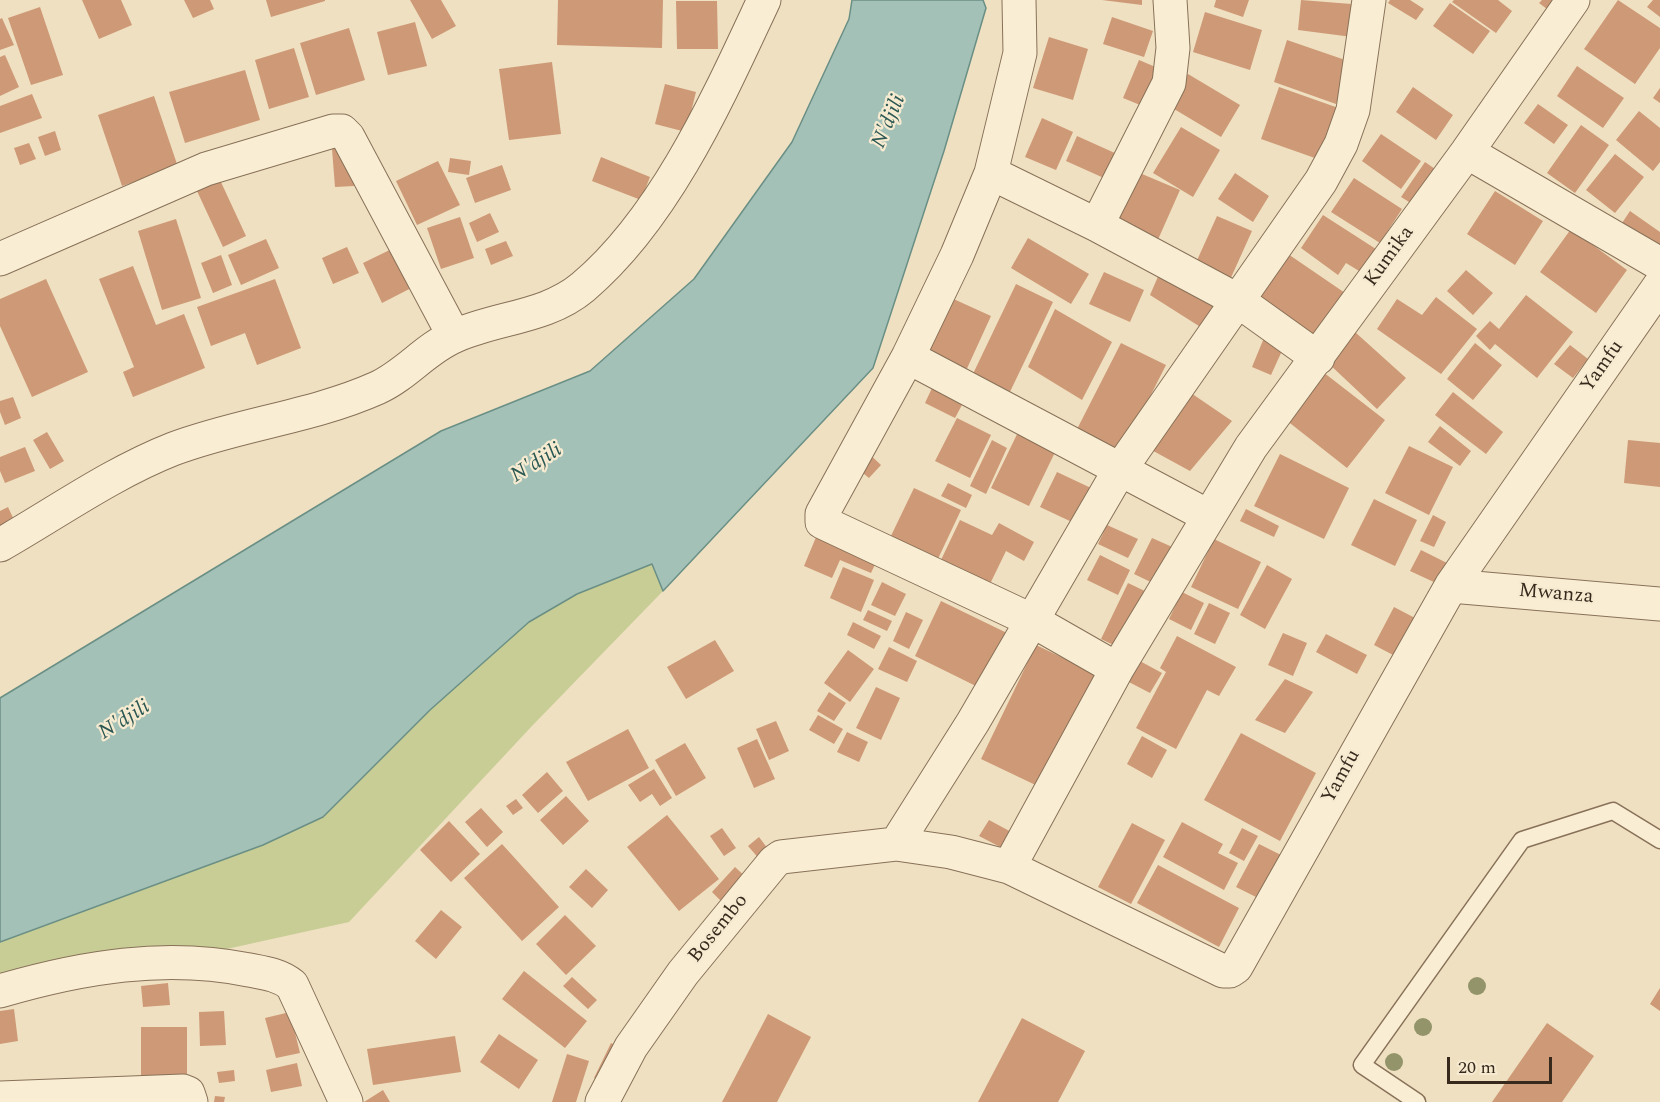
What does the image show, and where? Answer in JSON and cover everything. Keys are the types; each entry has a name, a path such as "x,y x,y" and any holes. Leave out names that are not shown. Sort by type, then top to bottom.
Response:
{"street":[{"path":"0,546 132,469 174,449 335,404 378,387 403,374 433,349 454,336 532,314 562,302 584,287 647,216 676,172 714,105 764,0"},
{"path":"1019,0 1020,52 991,173 957,255 908,357 822,514 822,522 1033,621 1118,669"},
{"path":"1097,225 1168,83 1173,48 1170,0"},
{"path":"896,844 973,722 1119,471 1321,181 1341,144 1353,110 1370,0"},
{"name":"Kumika","path":"1009,867 1118,669 1251,447 1467,152 1573,0"},
{"path":"0,259 206,169 333,131 342,131 348,137 454,336"},
{"path":"1467,152 1660,264"},
{"path":"991,173 1097,225 1237,300 1318,358"},
{"name":"Yamfu","path":"896,844 951,852 1009,867 1224,971 1230,971 1236,967 1451,586 1660,285"},
{"path":"908,357 1044,428 1119,471 1208,516"},
{"name":"Mwanza","path":"1451,586 1660,604"},
{"name":"Bosembo","path":"602,1102 630,1047 684,972 774,862 792,855 896,844"},
{"path":"0,991 84,970 119,964 178,962 236,968 285,979 292,985 346,1102"},
{"path":"0,1098 183,1091 188,1093 190,1102"}],"lane":[{"path":"1417,1102 1362,1065 1522,840 1613,811 1660,840"}],"green space":[{"path":"652,564 663,591 531,727 349,922 0,999 0,942 263,845 323,817 430,710 529,622 577,594"}],"water":[{"name":"N'djili","path":"852,0 983,0 986,8 944,151 873,368 663,591 652,564 577,594 529,622 430,710 323,817 263,845 0,942 0,698 441,431 590,371 694,279 792,142 849,19"}],"building":[{"path":"82,0 121,0 132,25 99,39"},
{"path":"184,0 210,0 214,9 193,18"},
{"path":"266,0 325,0 325,1 271,17"},
{"path":"410,0 441,0 456,26 432,39"},
{"path":"558,0 663,0 662,48 557,45"},
{"path":"1102,0 1142,0 1142,5"},
{"path":"1216,0 1249,0 1243,17 1214,7"},
{"path":"1301,0 1364,5 1360,38 1298,30"},
{"path":"1390,0 1410,0 1424,9 1416,20 1388,3"},
{"path":"1454,0 1498,0 1512,11 1496,33 1452,2"},
{"path":"1542,0 1561,0 1551,12 1539,3"},
{"path":"1618,0 1660,28 1660,48 1635,84 1584,49"},
{"path":"1653,0 1660,0 1660,17 1647,7"},
{"path":"676,1 717,1 718,49 677,49"},
{"path":"1450,3 1490,31 1473,54 1433,26"},
{"path":"40,7 63,75 31,85 8,18"},
{"path":"1205,12 1262,30 1250,70 1193,52"},
{"path":"1112,17 1153,31 1144,57 1103,44"},
{"path":"2,18 14,45 0,50 0,19"},
{"path":"415,22 427,66 388,75 377,32"},
{"path":"349,28 365,80 316,95 300,43"},
{"path":"1049,37 1088,49 1073,100 1033,88"},
{"path":"1287,40 1351,62 1336,104 1274,82"},
{"path":"294,48 309,97 269,109 255,60"},
{"path":"5,55 19,87 0,96 0,57"},
{"path":"1139,60 1165,71 1150,109 1123,98"},
{"path":"552,62 561,134 509,140 499,69"},
{"path":"1577,66 1624,98 1603,128 1557,96"},
{"path":"245,70 260,120 185,143 169,92"},
{"path":"1188,74 1240,105 1221,137 1169,106"},
{"path":"665,84 696,92 686,132 655,124"},
{"path":"1279,87 1347,111 1329,163 1261,139"},
{"path":"1413,87 1453,115 1436,140 1396,112"},
{"path":"1660,88 1660,103 1653,98"},
{"path":"32,94 42,118 0,133 0,106"},
{"path":"154,96 178,167 122,186 98,115"},
{"path":"1538,104 1568,125 1554,144 1524,123"},
{"path":"1639,111 1660,128 1660,162 1653,171 1616,140"},
{"path":"1042,118 1073,132 1056,170 1025,157"},
{"path":"1581,125 1609,145 1575,193 1547,173"},
{"path":"1181,127 1220,150 1193,197 1153,173"},
{"path":"55,131 61,150 45,156 38,137"},
{"path":"1381,134 1421,161 1401,189 1362,161"},
{"path":"1077,136 1126,158 1115,183 1066,161"},
{"path":"29,143 36,159 20,165 14,148"},
{"path":"350,147 354,186 335,187 332,149"},
{"path":"1615,154 1644,177 1615,213 1586,190"},
{"path":"601,157 650,177 641,200 592,181"},
{"path":"450,158 471,161 469,175 448,172"},
{"path":"438,161 460,205 417,225 396,181"},
{"path":"1425,162 1438,171 1414,205 1401,197"},
{"path":"502,165 511,190 475,203 466,178"},
{"path":"1135,171 1180,190 1156,244 1111,224"},
{"path":"1235,173 1269,196 1253,222 1218,199"},
{"path":"1354,178 1402,209 1380,243 1331,212"},
{"path":"220,180 246,236 223,247 197,191"},
{"path":"1495,191 1543,221 1515,265 1467,234"},
{"path":"1630,211 1660,232 1660,258 1618,229"},
{"path":"490,213 499,232 477,242 469,223"},
{"path":"1323,215 1379,251 1364,274 1346,263 1338,275 1301,248"},
{"path":"1217,216 1252,231 1229,282 1194,267"},
{"path":"460,217 474,258 441,269 427,228"},
{"path":"176,219 201,298 162,310 138,231"},
{"path":"1571,229 1627,270 1596,313 1540,272"},
{"path":"1028,238 1089,274 1071,304 1011,268"},
{"path":"266,239 279,268 241,285 228,255"},
{"path":"506,241 513,256 491,265 485,249"},
{"path":"402,244 421,283 382,303 363,263"},
{"path":"347,247 359,273 333,284 322,258"},
{"path":"1288,254 1348,295 1314,343 1254,302"},
{"path":"221,255 232,285 213,293 201,263"},
{"path":"133,266 156,325 184,314 205,368 133,397 123,372 134,367 99,279"},
{"path":"1466,270 1493,293 1473,315 1447,291"},
{"path":"1104,272 1144,290 1130,322 1089,304"},
{"path":"1160,272 1219,310 1202,328 1150,295"},
{"path":"46,279 88,372 32,397 0,326 0,299"},
{"path":"275,279 301,348 257,365 245,333 211,346 197,307"},
{"path":"1016,284 1053,302 1008,396 971,378"},
{"path":"1526,295 1573,332 1537,378 1495,344 1490,350 1476,336 1490,321 1499,329"},
{"path":"947,296 991,316 964,375 920,354"},
{"path":"1436,297 1477,329 1441,374 1377,329 1397,299 1422,315"},
{"path":"1055,309 1112,342 1082,400 1028,367"},
{"path":"1355,332 1406,378 1377,409 1327,362"},
{"path":"1266,333 1286,342 1271,375 1252,367"},
{"path":"1121,343 1166,365 1118,460 1073,437"},
{"path":"1475,343 1502,365 1473,400 1447,379"},
{"path":"1570,345 1588,359 1573,378 1554,364"},
{"path":"1323,372 1385,420 1347,468 1286,420"},
{"path":"932,388 963,403 955,418 925,403"},
{"path":"1188,391 1232,421 1190,471 1146,447"},
{"path":"1453,392 1503,432 1486,454 1435,415"},
{"path":"13,397 21,418 5,425 0,412 0,401"},
{"path":"957,418 991,435 970,478 935,461"},
{"path":"1021,426 1059,444 1029,506 991,488"},
{"path":"1440,426 1471,451 1460,466 1428,442"},
{"path":"47,432 64,461 50,469 33,440"},
{"path":"992,440 1007,448 986,494 970,486"},
{"path":"1628,440 1660,443 1660,487 1624,483"},
{"path":"1409,446 1453,467 1429,515 1385,493"},
{"path":"25,447 35,471 5,483 0,471 0,457"},
{"path":"865,450 881,465 869,478 852,464"},
{"path":"1280,454 1349,488 1324,539 1254,506"},
{"path":"1057,472 1091,488 1074,523 1040,507"},
{"path":"948,483 972,495 966,508 941,496"},
{"path":"914,488 961,510 936,563 889,540"},
{"path":"1374,499 1417,520 1395,566 1351,545"},
{"path":"8,507 20,533 0,542 0,511"},
{"path":"1246,509 1279,526 1274,537 1240,521"},
{"path":"1433,515 1446,522 1434,547 1420,541"},
{"path":"960,520 992,535 999,523 1034,542 1024,561 1006,551 989,586 940,562"},
{"path":"1107,525 1138,539 1128,558 1098,544"},
{"path":"819,530 879,556 871,573 840,560 832,578 804,566"},
{"path":"1152,538 1179,550 1161,587 1134,574"},
{"path":"1214,539 1261,562 1238,609 1191,587"},
{"path":"1421,550 1447,563 1436,583 1410,571"},
{"path":"1100,555 1130,570 1118,595 1087,580"},
{"path":"1267,565 1292,579 1265,629 1240,615"},
{"path":"843,567 874,580 861,612 830,598"},
{"path":"882,582 906,594 895,616 871,605"},
{"path":"1128,583 1149,593 1122,649 1101,639"},
{"path":"1182,592 1204,603 1191,630 1169,619"},
{"path":"941,601 1009,634 982,689 915,656"},
{"path":"1209,603 1230,613 1215,644 1194,634"},
{"path":"1394,607 1415,618 1395,656 1374,645"},
{"path":"868,610 892,621 887,631 863,620"},
{"path":"906,612 923,620 909,649 893,641"},
{"path":"853,622 881,636 874,649 847,635"},
{"path":"1283,633 1307,643 1293,676 1268,665"},
{"path":"1326,634 1367,655 1357,674 1316,652"},
{"path":"1177,636 1236,667 1219,696 1207,690 1176,749 1136,728 1166,672 1160,668"},
{"path":"715,640 734,671 686,699 667,667"},
{"path":"1036,645 1101,676 1046,790 981,759"},
{"path":"889,647 917,661 907,682 878,669"},
{"path":"848,650 874,669 850,702 824,683"},
{"path":"1138,660 1162,673 1150,693 1127,681"},
{"path":"1285,679 1313,692 1285,733 1255,720"},
{"path":"876,687 900,698 881,740 856,728"},
{"path":"829,692 846,703 834,721 817,711"},
{"path":"818,715 843,729 834,744 809,730"},
{"path":"776,721 789,751 769,760 756,729"},
{"path":"628,729 649,768 588,801 566,762"},
{"path":"847,732 868,742 859,762 837,752"},
{"path":"1241,733 1316,773 1280,841 1204,800"},
{"path":"1142,736 1167,750 1152,778 1127,764"},
{"path":"757,739 775,779 754,788 737,748"},
{"path":"685,743 706,778 676,796 655,760"},
{"path":"654,769 672,798 660,806 652,794 640,802 628,785"},
{"path":"547,772 563,791 538,813 522,795"},
{"path":"566,796 589,821 563,845 540,820"},
{"path":"516,799 523,808 513,815 506,806"},
{"path":"481,808 503,832 487,847 465,822"},
{"path":"667,815 719,879 679,911 627,847"},
{"path":"989,820 1015,834 1006,850 979,836"},
{"path":"449,821 480,854 451,882 420,850"},
{"path":"1182,822 1223,844 1218,853 1238,863 1224,890 1163,857"},
{"path":"1132,823 1165,840 1131,904 1098,887"},
{"path":"722,828 736,848 724,856 710,836"},
{"path":"1242,828 1258,836 1244,861 1229,853"},
{"path":"759,837 771,853 761,861 748,846"},
{"path":"502,844 559,907 522,941 464,878"},
{"path":"1259,844 1283,856 1260,899 1236,887"},
{"path":"1158,865 1239,908 1219,947 1137,903"},
{"path":"735,867 750,881 726,906 712,892"},
{"path":"586,869 608,890 592,908 569,887"},
{"path":"441,910 462,927 436,959 415,941"},
{"path":"565,915 596,946 566,975 536,944"},
{"path":"524,971 587,1021 565,1048 502,999"},
{"path":"572,977 597,1000 588,1009 563,986"},
{"path":"168,983 170,1005 143,1007 141,986"},
{"path":"1660,988 1660,1011 1650,1004"},
{"path":"14,1009 18,1041 0,1044 0,1011"},
{"path":"224,1011 226,1045 200,1046 199,1012"},
{"path":"290,1012 300,1053 276,1058 265,1018"},
{"path":"768,1014 811,1037 777,1102 722,1102"},
{"path":"1022,1018 1085,1051 1058,1102 978,1102"},
{"path":"1547,1023 1594,1056 1562,1102 1492,1102"},
{"path":"141,1027 187,1027 187,1081 141,1081"},
{"path":"499,1034 538,1060 519,1089 480,1062"},
{"path":"455,1036 461,1072 373,1085 367,1049"},
{"path":"611,1043 621,1048 604,1083 594,1078"},
{"path":"567,1054 589,1061 576,1102 552,1102"},
{"path":"297,1063 302,1086 271,1092 266,1070"},
{"path":"234,1070 235,1081 219,1083 217,1072"},
{"path":"383,1090 390,1102 364,1102"},
{"path":"215,1096 225,1097 224,1102 214,1102"}]}
